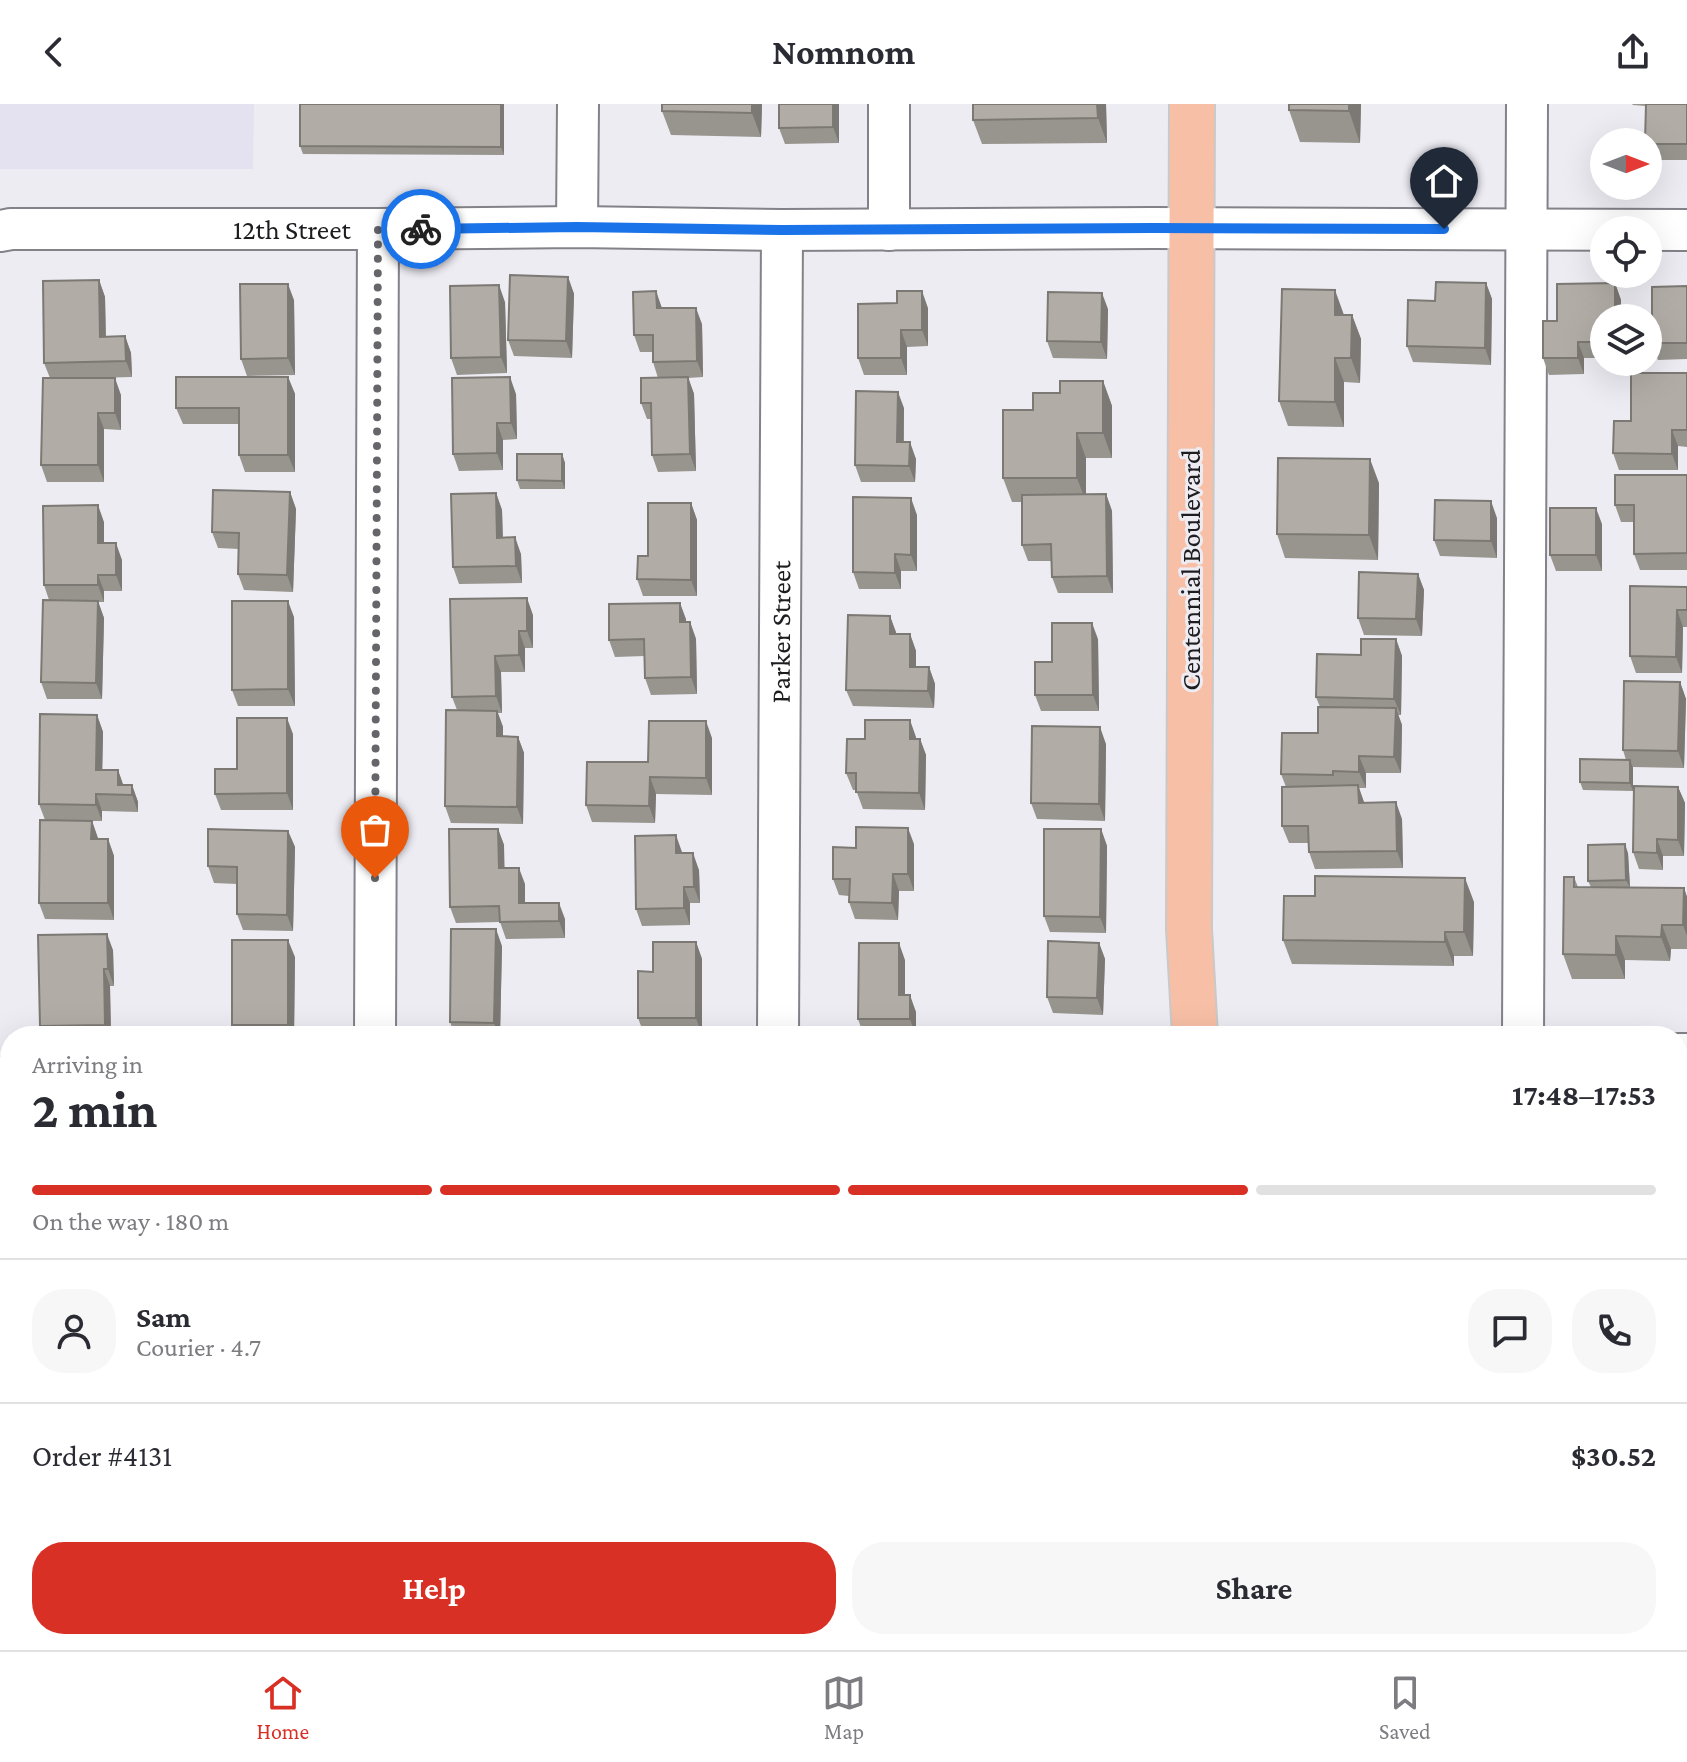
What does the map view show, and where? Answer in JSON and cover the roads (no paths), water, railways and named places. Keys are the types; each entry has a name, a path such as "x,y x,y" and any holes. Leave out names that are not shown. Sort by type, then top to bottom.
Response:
{"main road":[{"name":"Centennial Boulevard","path":"1192,104 1189,929 1194,1026"}],"street":[{"path":"577,227 578,104"},
{"path":"889,104 889,230"},
{"path":"1523,1026 1527,104"},
{"name":"12th Street","path":"0,231 577,227 782,230 1687,230"},
{"path":"375,1026 378,229"},
{"name":"Parker Street","path":"778,1026 782,230"}]}
